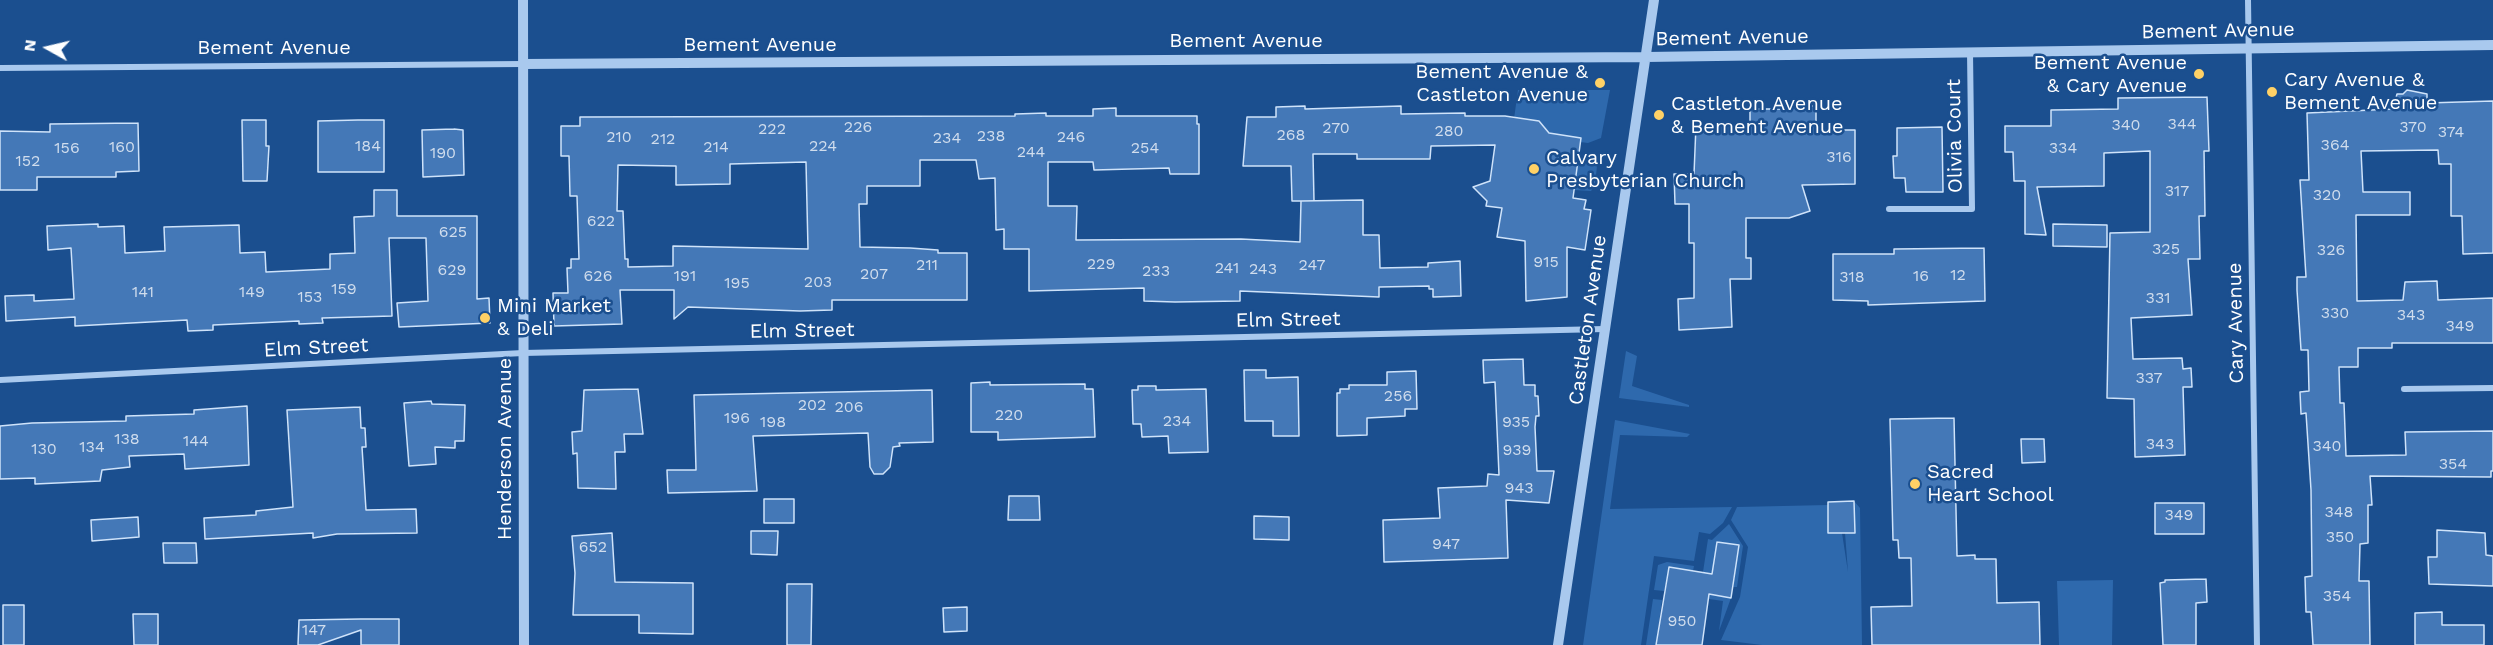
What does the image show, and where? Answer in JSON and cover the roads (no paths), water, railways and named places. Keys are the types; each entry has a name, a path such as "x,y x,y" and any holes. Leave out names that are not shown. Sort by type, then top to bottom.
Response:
{"street":[{"name":"Henderson Avenue","path":"523,0 524,645"},
{"name":"Castleton Avenue","path":"1558,645 1654,0"},
{"name":"Cary Avenue","path":"2248,0 2257,645"},
{"name":"Bement Avenue","path":"0,68 1646,57 2493,45"},
{"name":"Olivia Court","path":"1889,209 1972,208 1970,52"},
{"name":"Elm Street","path":"0,380 523,353 1605,329"},
{"path":"2404,389 2493,388"}],"place":[{"name":"Bement Avenue & Cary Avenue","path":"2199,74"},
{"name":"Bement Avenue & Castleton Avenue","path":"1600,83"},
{"name":"Cary Avenue & Bement Avenue","path":"2272,92"},
{"name":"Castleton Avenue & Bement Avenue","path":"1659,115"},
{"name":"Calvary Presbyterian Church","path":"1534,169"},
{"name":"Mini Market & Deli","path":"485,318"},
{"name":"Sacred Heart School","path":"1915,484"}]}
